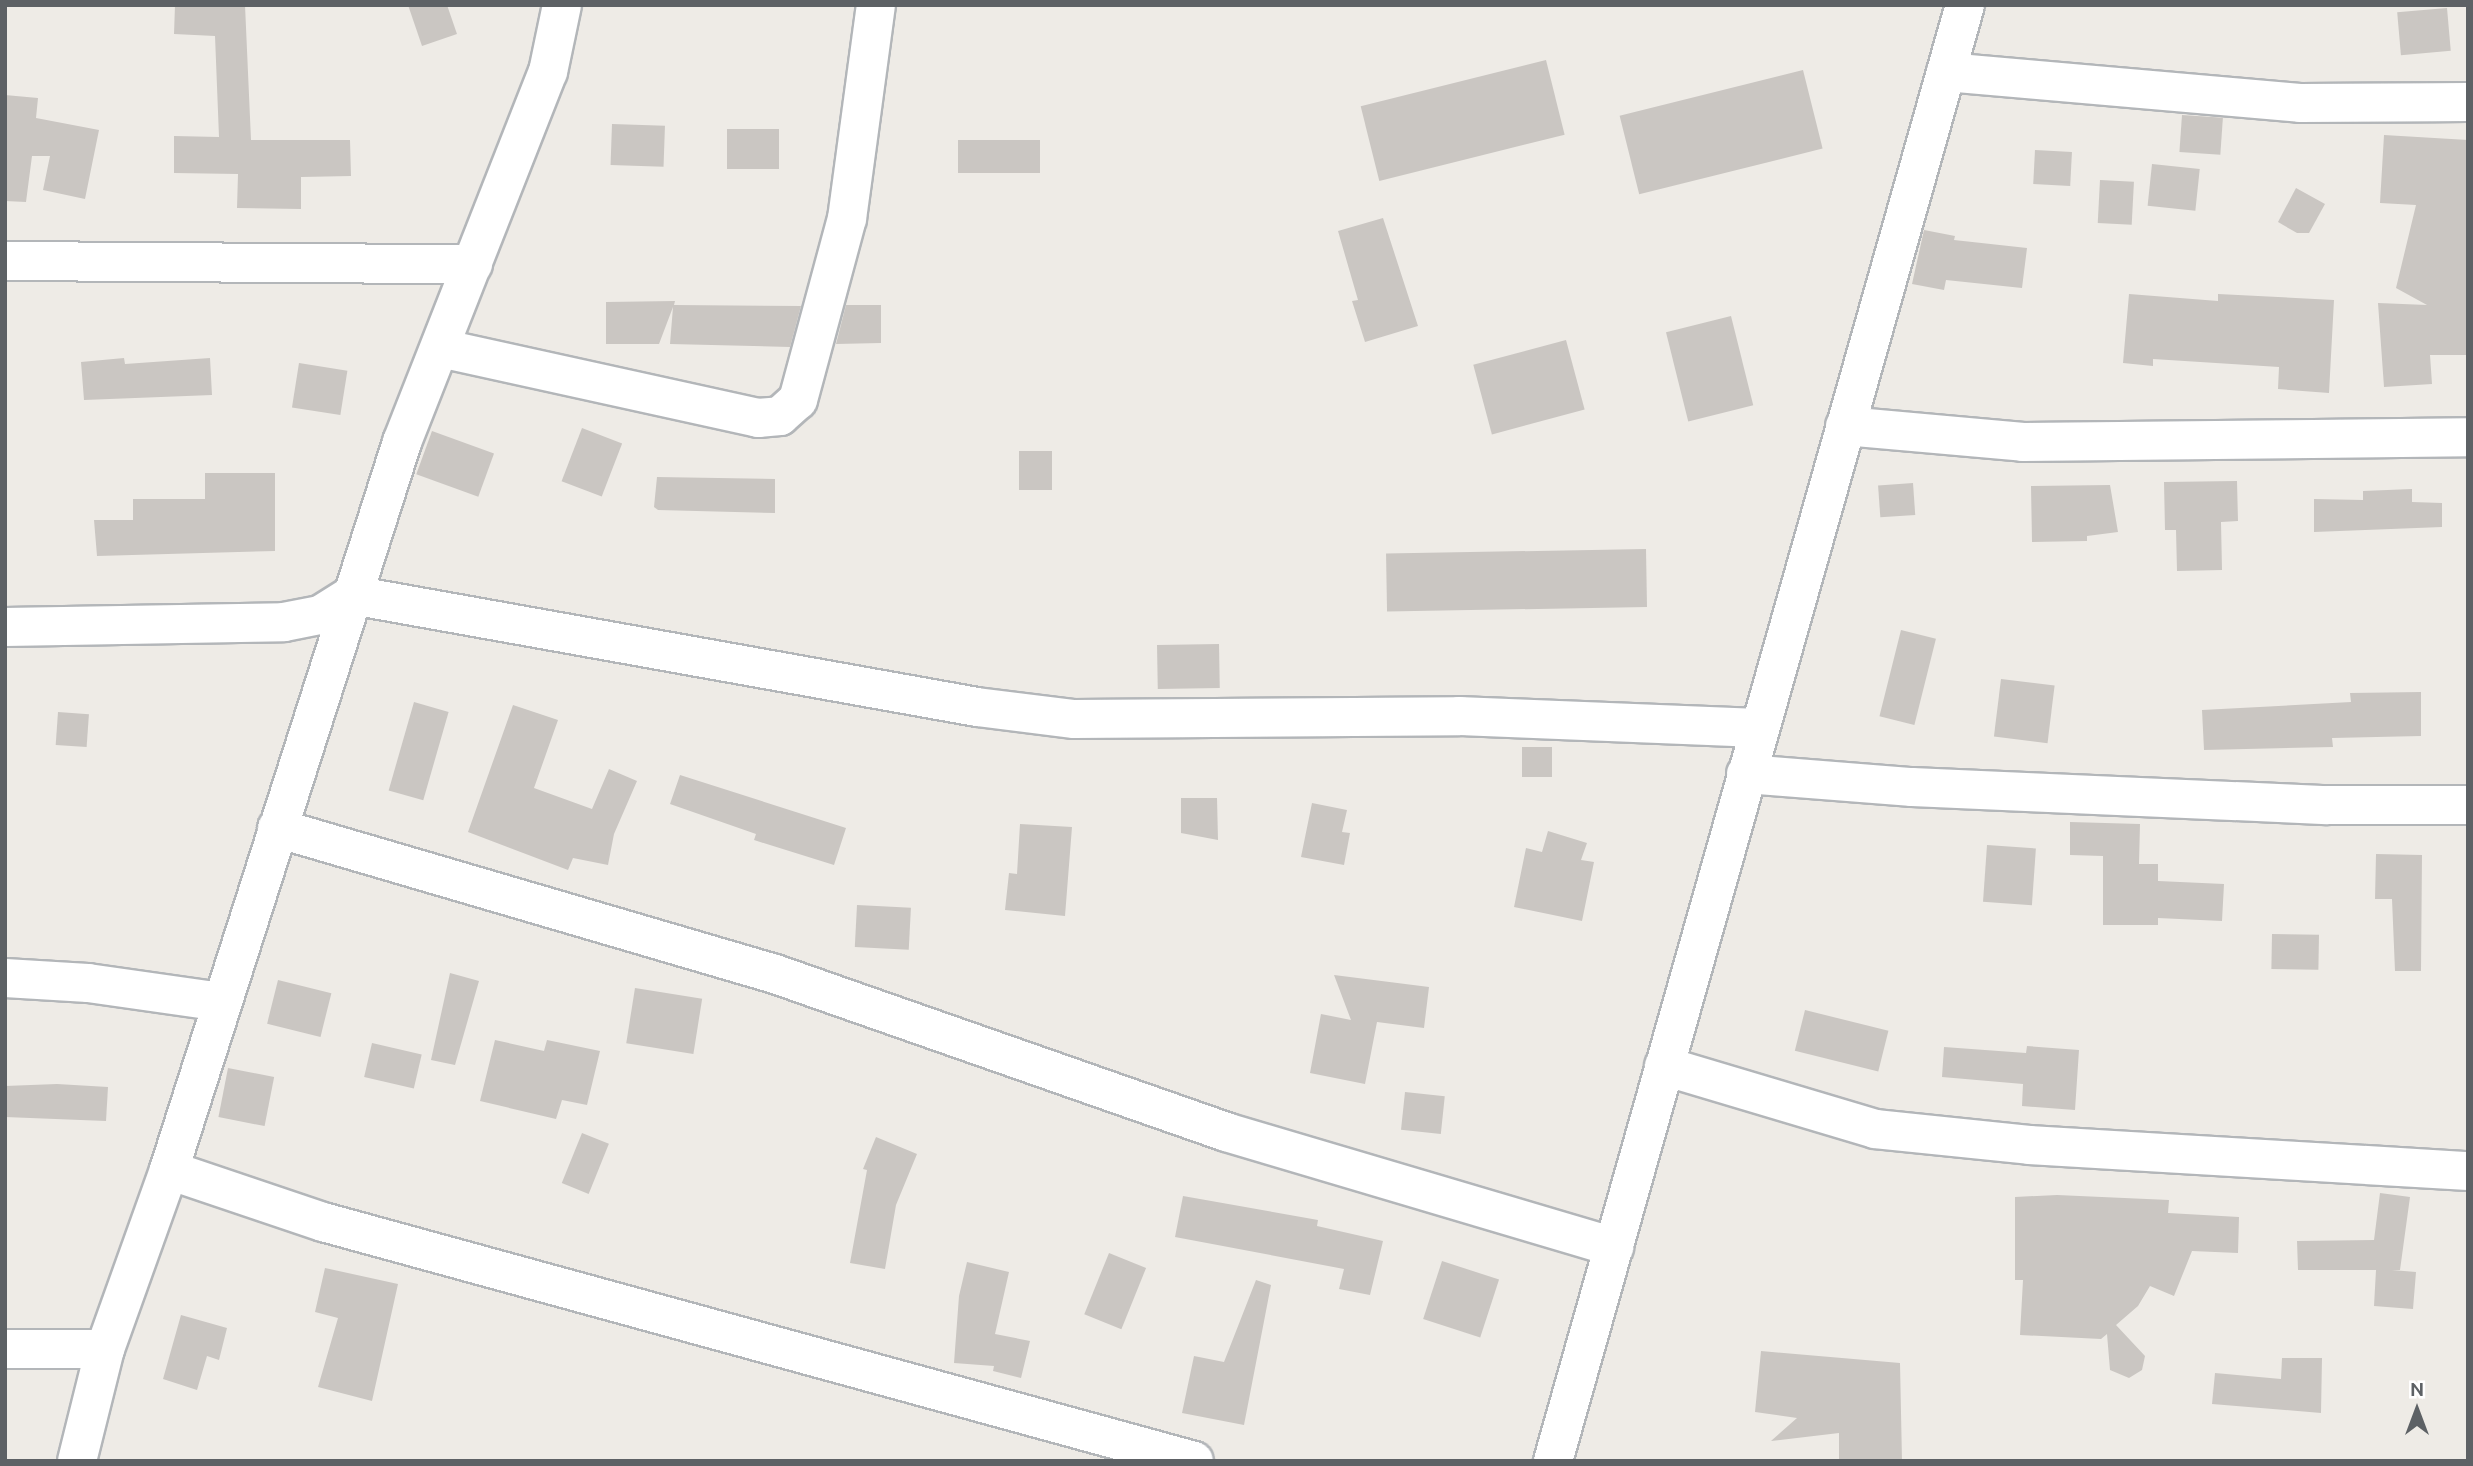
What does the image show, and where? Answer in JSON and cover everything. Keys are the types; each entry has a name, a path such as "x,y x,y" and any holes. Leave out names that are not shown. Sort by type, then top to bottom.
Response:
{"street":[{"path":"77,1461 105,1349 169,1170 402,442 548,72 562,5"},
{"path":"440,348 758,418 780,416 798,400 847,219 876,5"},
{"path":"1553,1461 1965,5"},
{"path":"1946,72 2300,103 2468,102"},
{"path":"5,261 473,264"},
{"path":"1845,426 2023,442 2468,437"},
{"path":"5,627 284,622 320,615 352,594 977,707 1074,719 1459,716 1759,728"},
{"path":"1746,774 1926,788 2328,805 2468,805"},
{"path":"277,828 775,974 1226,1132 1614,1247"},
{"path":"5,978 88,983 222,1002"},
{"path":"1664,1066 1875,1129 2029,1145 2468,1171"},
{"path":"169,1170 323,1222 1194,1461"},
{"path":"5,1349 105,1349"}],"building":[{"path":"175,5 245,5 251,140 350,140 351,176 301,177 301,209 237,208 238,174 174,173 174,136 219,137 215,36 174,34"},
{"path":"408,5 447,5 457,34 422,46"},
{"path":"2447,8 2451,51 2401,55 2397,12"},
{"path":"1546,60 1565,135 1379,181 1361,106"},
{"path":"1803,70 1823,149 1639,194 1620,116"},
{"path":"5,95 38,98 36,118 99,130 85,199 43,190 50,156 32,156 26,202 5,201"},
{"path":"2182,115 2223,118 2220,155 2179,152"},
{"path":"612,124 665,126 664,167 611,165"},
{"path":"727,129 779,129 779,169 727,169"},
{"path":"2384,135 2468,140 2468,355 2430,355 2432,384 2384,387 2378,303 2427,305 2396,288 2416,205 2380,203"},
{"path":"958,140 1040,140 1040,173 958,173"},
{"path":"2035,150 2072,152 2070,186 2033,184"},
{"path":"2152,164 2200,169 2195,211 2148,206"},
{"path":"2100,180 2134,182 2132,225 2098,223"},
{"path":"2296,188 2325,204 2309,233 2297,233 2278,222"},
{"path":"1383,218 1418,326 1365,342 1352,301 1358,300 1338,231"},
{"path":"1924,230 1955,236 1954,240 2027,248 2022,288 1946,280 1944,290 1912,284"},
{"path":"2129,294 2218,301 2218,294 2334,300 2329,393 2278,389 2279,367 2153,359 2153,366 2123,363"},
{"path":"675,301 674,305 801,306 790,347 670,344 673,307 659,344 606,344 606,302"},
{"path":"846,305 881,305 881,343 836,344"},
{"path":"1731,316 1753,405 1688,421 1666,332"},
{"path":"1566,340 1585,410 1492,434 1473,365"},
{"path":"124,358 125,364 210,358 212,395 84,400 81,362"},
{"path":"299,363 347,371 340,415 292,407"},
{"path":"582,428 622,443 602,497 562,481"},
{"path":"432,431 494,454 478,497 416,474"},
{"path":"1019,451 1052,451 1052,490 1019,490"},
{"path":"205,473 275,473 275,551 97,556 94,520 133,520 133,499 205,499"},
{"path":"657,477 775,479 775,513 658,510 654,507"},
{"path":"2237,481 2238,521 2221,522 2222,570 2177,571 2176,530 2165,530 2164,482"},
{"path":"1913,483 1915,515 1880,517 1878,485"},
{"path":"2110,485 2118,532 2087,536 2087,541 2032,542 2031,486"},
{"path":"2412,489 2412,502 2442,503 2442,527 2314,532 2314,499 2363,500 2363,491"},
{"path":"1646,549 1647,607 1387,612 1386,554"},
{"path":"1901,630 1936,639 1914,725 1879,716"},
{"path":"1219,644 1220,688 1158,689 1157,645"},
{"path":"2001,679 2055,686 2048,743 1994,737"},
{"path":"2421,692 2421,736 2332,738 2333,747 2204,750 2202,710 2351,702 2350,693"},
{"path":"414,702 449,712 423,800 389,790"},
{"path":"513,705 558,720 534,788 592,809 609,769 637,781 614,834 608,865 573,858 568,870 468,832"},
{"path":"58,712 89,714 87,747 56,745"},
{"path":"1522,747 1552,747 1552,777 1522,777"},
{"path":"680,775 846,828 834,865 754,840 756,834 670,804"},
{"path":"1181,798 1217,798 1218,840 1181,833"},
{"path":"1312,803 1347,810 1342,832 1350,833 1344,865 1301,857"},
{"path":"2070,822 2140,824 2139,864 2158,864 2158,881 2224,884 2222,921 2158,918 2158,925 2103,925 2103,856 2070,855"},
{"path":"1020,824 1072,827 1065,916 1005,910 1009,873 1017,874"},
{"path":"1548,831 1587,843 1581,860 1594,862 1582,921 1514,907 1526,848 1542,852"},
{"path":"1987,845 2036,848 2032,905 1983,902"},
{"path":"2376,854 2422,855 2421,971 2395,971 2392,899 2375,899"},
{"path":"857,905 911,908 909,950 855,947"},
{"path":"2272,934 2319,935 2318,970 2271,969"},
{"path":"450,973 479,981 455,1065 431,1060"},
{"path":"1334,975 1429,987 1424,1028 1377,1022 1365,1084 1310,1073 1321,1014 1351,1020"},
{"path":"278,980 331,993 320,1037 267,1024"},
{"path":"635,988 702,999 693,1054 626,1043"},
{"path":"1805,1010 1888,1031 1878,1072 1795,1051"},
{"path":"495,1040 544,1051 547,1040 600,1051 587,1105 562,1100 556,1119 480,1101"},
{"path":"372,1043 422,1054 414,1089 364,1077"},
{"path":"2027,1046 2079,1050 2075,1110 2022,1106 2023,1084 1942,1077 1944,1047 2026,1053"},
{"path":"228,1068 274,1077 265,1126 218,1117"},
{"path":"57,1084 108,1087 106,1121 5,1117 5,1086"},
{"path":"1405,1092 1445,1096 1441,1134 1401,1130"},
{"path":"582,1133 609,1144 589,1194 562,1183"},
{"path":"876,1137 917,1154 896,1205 885,1269 850,1263 867,1170 863,1169"},
{"path":"2380,1193 2410,1197 2400,1270 2392,1270 2416,1272 2413,1309 2374,1306 2376,1270 2298,1270 2297,1241 2374,1240"},
{"path":"2057,1195 2169,1200 2168,1213 2239,1217 2238,1253 2192,1251 2174,1296 2150,1286 2138,1306 2116,1325 2145,1356 2142,1370 2129,1378 2110,1370 2107,1334 2101,1339 2020,1335 2023,1280 2015,1280 2015,1197"},
{"path":"1183,1196 1318,1220 1317,1226 1383,1241 1370,1295 1339,1289 1344,1269 1175,1237"},
{"path":"1109,1253 1146,1268 1121,1329 1084,1314"},
{"path":"1442,1261 1499,1280 1480,1338 1423,1319"},
{"path":"967,1262 1009,1272 995,1334 1030,1341 1021,1378 993,1371 994,1366 954,1363 959,1296"},
{"path":"325,1268 398,1284 372,1401 318,1387 338,1318 315,1312"},
{"path":"1256,1280 1271,1285 1244,1425 1182,1413 1194,1356 1224,1362"},
{"path":"181,1315 227,1328 219,1360 207,1356 197,1390 163,1379"},
{"path":"1761,1351 1900,1363 1902,1461 1839,1461 1839,1433 1771,1441 1797,1418 1755,1412"},
{"path":"2282,1358 2322,1358 2321,1413 2212,1404 2215,1373 2281,1379"}]}
